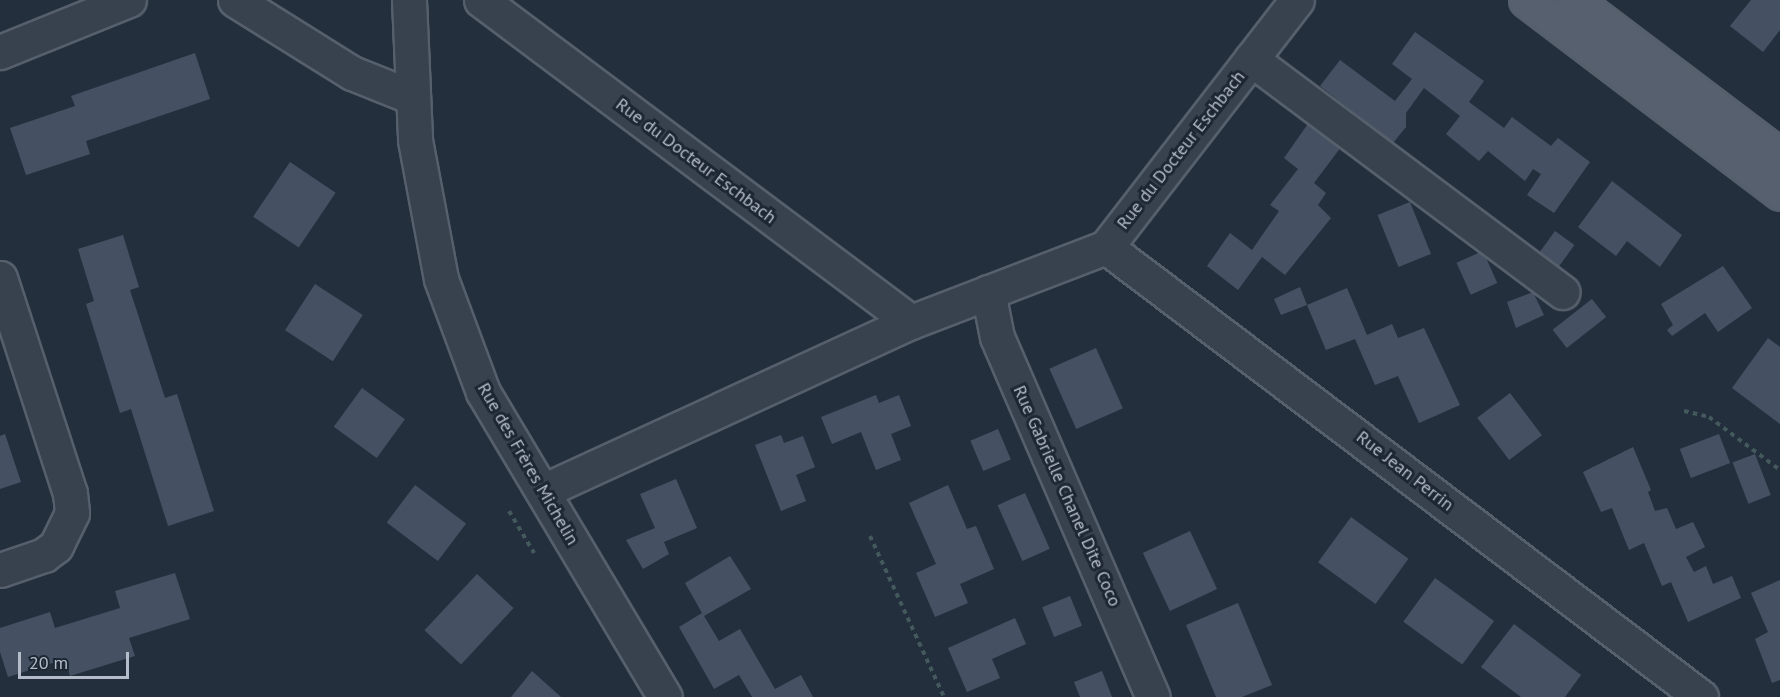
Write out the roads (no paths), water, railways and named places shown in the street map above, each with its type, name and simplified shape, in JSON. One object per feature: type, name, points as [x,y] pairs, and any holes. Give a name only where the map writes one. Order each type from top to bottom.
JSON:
[{"type":"main road","points":[[1526,0],[1780,193]]},
{"type":"main road","points":[[1574,0],[1780,156]]},
{"type":"street","points":[[235,0],[352,73],[412,97]]},
{"type":"street","name":"Rue des Frères Michelin","points":[[409,0],[415,140],[441,279],[483,392],[665,697]]},
{"type":"street","name":"Rue du Docteur Eschbach","points":[[482,0],[911,322]]},
{"type":"street","name":"Rue du Docteur Eschbach","points":[[543,491],[911,322],[1106,247],[1297,0]]},
{"type":"street","points":[[0,52],[124,1]]},
{"type":"street","name":"Rue du Docteur Eschbach","points":[[1251,59],[1563,292]]},
{"type":"street","name":"Rue Jean Perrin","points":[[1106,247],[1701,697]]},
{"type":"street","points":[[0,278],[70,493],[72,513],[56,546],[44,555],[0,570]]},
{"type":"street","name":"Rue Gabrielle Chanel Dite Coco","points":[[988,292],[997,337],[1154,697]]}]
